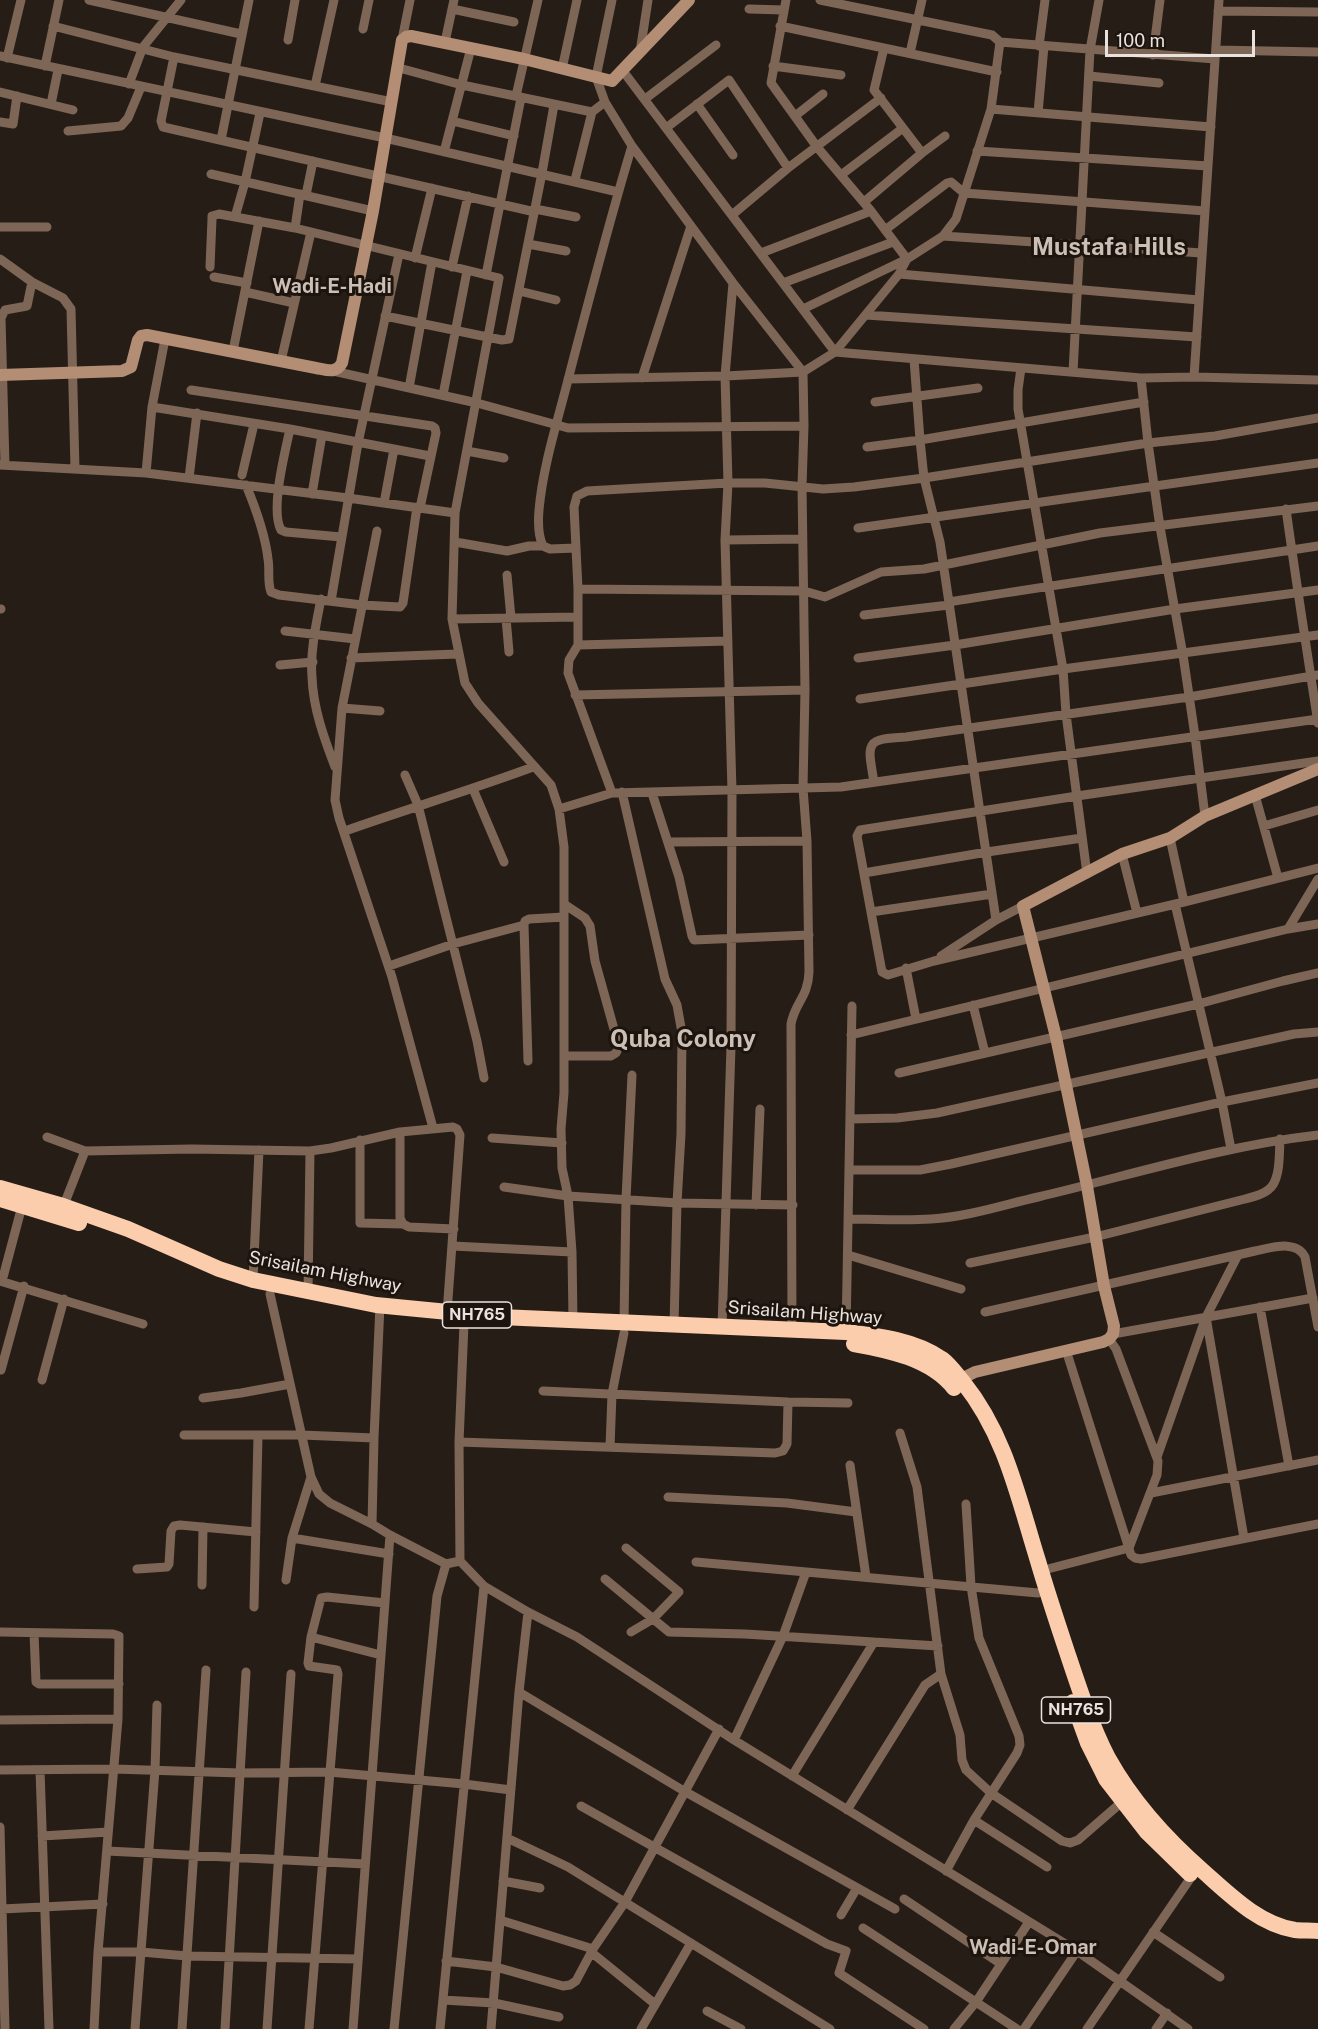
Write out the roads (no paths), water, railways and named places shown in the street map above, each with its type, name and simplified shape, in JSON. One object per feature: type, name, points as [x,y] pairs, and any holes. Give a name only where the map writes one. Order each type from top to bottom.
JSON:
[{"type":"highway","name":"Srisailam Highway","points":[[0,1188],[169,1256],[236,1287],[270,1294],[464,1324],[624,1328],[847,1343],[883,1349],[915,1360],[956,1381],[977,1400],[993,1425],[1005,1454],[1040,1571],[1081,1694],[1108,1757],[1131,1794],[1195,1871],[1226,1904],[1256,1925],[1281,1935],[1318,1940]]},
{"type":"highway","name":"Srisailam Highway","points":[[0,1199],[22,1206],[61,1211],[128,1229],[219,1269],[253,1280],[380,1310],[573,1320],[624,1328],[674,1325],[846,1332],[885,1337],[920,1347],[943,1360],[987,1437],[1002,1473],[1038,1593],[1088,1743],[1106,1779],[1147,1832],[1195,1871],[1266,1920],[1294,1930],[1318,1931]]},
{"type":"street","points":[[21,0],[4,57],[385,138],[575,180],[618,192]]},
{"type":"street","points":[[45,66],[59,0]]},
{"type":"street","points":[[89,0],[241,34]]},
{"type":"street","points":[[129,84],[143,47],[181,0]]},
{"type":"street","points":[[221,140],[249,0]]},
{"type":"street","points":[[288,40],[295,0]]},
{"type":"street","points":[[315,86],[334,0]]},
{"type":"street","points":[[363,29],[369,0]]},
{"type":"street","points":[[333,371],[342,363],[373,211],[410,0]]},
{"type":"street","points":[[486,275],[514,136],[524,59],[538,0]]},
{"type":"street","points":[[562,69],[577,0]]},
{"type":"street","points":[[612,0],[596,77],[605,102],[632,146],[733,283],[803,372],[802,539],[805,690],[803,788],[807,841],[809,983],[806,995],[793,1014],[791,1024],[792,1330]]},
{"type":"street","points":[[640,52],[648,0]]},
{"type":"street","points":[[820,0],[992,35],[1000,42],[1153,55],[1318,52]]},
{"type":"street","points":[[910,53],[922,0]]},
{"type":"street","points":[[1038,113],[1046,0]]},
{"type":"street","points":[[1073,372],[1090,50],[1099,0]]},
{"type":"street","points":[[1153,55],[1160,0]]},
{"type":"street","points":[[1194,377],[1219,0]]},
{"type":"street","points":[[402,40],[411,36],[445,42],[612,81],[624,71],[684,3]]},
{"type":"street","points":[[445,42],[453,4],[514,22]]},
{"type":"street","points":[[749,9],[785,5],[771,83],[817,147],[872,211],[906,259]]},
{"type":"street","points":[[1218,11],[1318,12]]},
{"type":"street","points":[[53,26],[143,47],[174,57],[392,102]]},
{"type":"street","points":[[780,26],[997,72]]},
{"type":"street","points":[[803,309],[906,259],[943,236],[956,219],[991,109],[1000,42]]},
{"type":"street","points":[[645,99],[716,45]]},
{"type":"street","points":[[444,152],[471,48]]},
{"type":"street","points":[[884,48],[874,90],[922,153]]},
{"type":"street","points":[[174,57],[161,121],[163,127],[500,204],[576,217]]},
{"type":"street","points":[[773,66],[841,75]]},
{"type":"street","points":[[399,68],[462,85],[592,112]]},
{"type":"street","points":[[51,104],[58,69]]},
{"type":"street","points":[[624,71],[835,352],[1141,378],[1318,380]]},
{"type":"street","points":[[1089,76],[1159,83]]},
{"type":"street","points":[[666,128],[729,80],[788,168]]},
{"type":"street","points":[[68,131],[121,126],[128,118],[141,87]]},
{"type":"street","points":[[0,92],[73,110]]},
{"type":"street","points":[[795,116],[823,94]]},
{"type":"street","points":[[0,122],[13,124],[17,96]]},
{"type":"street","points":[[732,215],[788,168],[881,98]]},
{"type":"street","points":[[575,180],[592,112],[605,102]]},
{"type":"street","points":[[697,104],[733,155]]},
{"type":"street","points":[[385,316],[454,331],[509,339],[554,105]]},
{"type":"street","points":[[991,109],[1211,127]]},
{"type":"street","points":[[235,217],[260,113]]},
{"type":"street","points":[[452,121],[514,136]]},
{"type":"street","points":[[841,175],[903,128]]},
{"type":"street","points":[[864,202],[945,136]]},
{"type":"street","points":[[543,546],[540,539],[539,512],[556,425],[632,146]]},
{"type":"street","points":[[977,151],[1208,166]]},
{"type":"street","points":[[295,228],[314,161]]},
{"type":"street","points":[[211,174],[373,211]]},
{"type":"street","points":[[885,230],[947,183],[954,183],[964,193],[1205,211]]},
{"type":"street","points":[[415,258],[432,188]]},
{"type":"street","points":[[452,267],[468,196]]},
{"type":"street","points":[[761,253],[872,211]]},
{"type":"street","points":[[210,267],[212,216],[219,214],[295,228],[499,278],[455,513],[452,620],[465,683],[478,703],[551,785],[559,809],[564,847],[562,1168],[568,1197],[573,1252],[573,1320]]},
{"type":"street","points":[[233,351],[259,221]]},
{"type":"street","points":[[642,378],[691,226]]},
{"type":"street","points":[[0,227],[47,227]]},
{"type":"street","points":[[281,361],[311,232]]},
{"type":"street","points":[[943,236],[1202,253]]},
{"type":"street","points":[[783,283],[893,242]]},
{"type":"street","points":[[528,244],[566,251]]},
{"type":"street","points":[[331,601],[358,442],[399,254]]},
{"type":"street","points":[[0,259],[32,282],[63,298],[71,309],[75,469]]},
{"type":"street","points":[[568,379],[803,372],[835,352],[899,274],[906,259]]},
{"type":"street","points":[[409,388],[432,262]]},
{"type":"street","points":[[443,395],[466,271]]},
{"type":"street","points":[[899,274],[1199,300]]},
{"type":"street","points":[[214,277],[294,303]]},
{"type":"street","points":[[32,282],[27,306],[5,310],[1,318],[3,465],[146,473],[455,513]]},
{"type":"street","points":[[722,1327],[731,1047],[732,791],[725,540],[728,483],[725,376],[733,283]]},
{"type":"street","points":[[519,291],[556,300]]},
{"type":"street","points":[[866,315],[1197,337]]},
{"type":"street","points":[[2,375],[122,371],[131,367],[138,340],[147,334],[443,395],[568,429],[804,426]]},
{"type":"street","points":[[146,473],[152,407],[165,339]]},
{"type":"street","points":[[914,359],[924,478],[940,542],[996,920]]},
{"type":"street","points":[[1021,368],[1018,409],[1063,669],[1066,714],[1087,874]]},
{"type":"street","points":[[1141,378],[1154,487],[1183,654],[1205,816]]},
{"type":"street","points":[[875,402],[978,388]]},
{"type":"street","points":[[191,390],[435,428],[436,433],[419,507],[403,603],[396,608],[279,596],[271,592],[268,586],[269,562],[264,534],[246,485]]},
{"type":"street","points":[[867,447],[1144,402]]},
{"type":"street","points":[[152,407],[290,429],[430,456]]},
{"type":"street","points":[[189,478],[197,413]]},
{"type":"street","points":[[612,793],[568,673],[569,660],[578,645],[574,507],[577,496],[587,491],[728,483],[765,483],[823,489],[854,487],[1215,436],[1318,418]]},
{"type":"street","points":[[243,475],[254,424]]},
{"type":"street","points":[[290,429],[278,490],[278,524],[281,530],[341,537]]},
{"type":"street","points":[[312,494],[322,435]]},
{"type":"street","points":[[384,503],[394,449]]},
{"type":"street","points":[[467,451],[504,458]]},
{"type":"street","points":[[858,528],[1318,463]]},
{"type":"street","points":[[578,589],[804,591],[825,597],[881,572],[924,569],[1100,533],[1318,506]]},
{"type":"street","points":[[559,809],[622,792],[841,787],[1195,736],[1318,721],[1315,676],[1304,638],[1286,510]]},
{"type":"street","points":[[378,531],[342,708],[335,800],[388,966],[433,1128]]},
{"type":"street","points":[[725,540],[802,539]]},
{"type":"street","points":[[454,542],[507,551],[529,546],[543,546],[550,549],[576,548]]},
{"type":"street","points":[[864,615],[949,604],[1091,579],[1167,570],[1318,546]]},
{"type":"street","points":[[507,575],[509,652]]},
{"type":"street","points":[[858,657],[955,645],[1175,609],[1318,590]]},
{"type":"street","points":[[321,599],[315,634],[312,677],[325,740],[337,772]]},
{"type":"street","points":[[452,620],[578,617]]},
{"type":"street","points":[[285,631],[355,639]]},
{"type":"street","points":[[860,699],[1318,635]]},
{"type":"street","points":[[578,645],[728,641]]},
{"type":"street","points":[[351,658],[458,654]]},
{"type":"street","points":[[280,665],[313,662]]},
{"type":"street","points":[[874,782],[870,755],[874,742],[880,738],[906,737],[1189,697],[1315,676]]},
{"type":"street","points":[[575,695],[805,690]]},
{"type":"street","points":[[342,708],[380,711]]},
{"type":"street","points":[[1318,761],[860,830],[857,836],[882,972],[888,975],[934,961],[1318,868]]},
{"type":"street","points":[[345,831],[418,805],[473,789],[533,766]]},
{"type":"street","points":[[934,961],[996,920],[1122,854],[1170,837],[1205,816],[1318,769]]},
{"type":"street","points":[[405,775],[418,805],[477,1041],[484,1078]]},
{"type":"street","points":[[473,789],[504,862]]},
{"type":"street","points":[[622,792],[665,979],[677,1005],[682,1033],[674,1325]]},
{"type":"street","points":[[652,793],[679,877],[694,940],[809,935]]},
{"type":"street","points":[[1255,795],[1278,878]]},
{"type":"street","points":[[1264,826],[1318,810]]},
{"type":"street","points":[[1170,837],[1186,953],[1231,1149]]},
{"type":"street","points":[[864,873],[1082,838]]},
{"type":"street","points":[[668,842],[807,841]]},
{"type":"street","points":[[1122,854],[1137,913]]},
{"type":"street","points":[[1288,929],[1318,879]]},
{"type":"street","points":[[871,912],[992,894]]},
{"type":"street","points":[[564,904],[585,918],[590,926],[595,961],[619,1047],[611,1056],[564,1056]]},
{"type":"street","points":[[1023,906],[1056,1037],[1087,1186],[1104,1286],[1114,1326],[1111,1336],[1159,1467],[1129,1548]]},
{"type":"street","points":[[528,1061],[525,921],[564,917]]},
{"type":"street","points":[[851,1035],[1186,953],[1318,924]]},
{"type":"street","points":[[388,966],[453,944],[524,925]]},
{"type":"street","points":[[906,968],[916,1019]]},
{"type":"street","points":[[899,1073],[1198,1004],[1318,973]]},
{"type":"street","points":[[972,1005],[985,1053]]},
{"type":"street","points":[[846,1332],[852,1006]]},
{"type":"street","points":[[850,1119],[897,1118],[937,1113],[1294,1034],[1318,1032]]},
{"type":"street","points":[[610,1447],[612,1394],[624,1328],[626,1199],[632,1075]]},
{"type":"street","points":[[850,1170],[920,1170],[1222,1102],[1318,1083]]},
{"type":"street","points":[[756,1205],[760,1109]]},
{"type":"street","points":[[46,1137],[86,1151],[192,1149],[310,1151],[400,1132],[453,1127],[460,1135],[447,1313]]},
{"type":"street","points":[[400,1132],[400,1218],[403,1224]]},
{"type":"street","points":[[849,1219],[942,1218],[1087,1186],[1231,1149],[1280,1139],[1318,1135]]},
{"type":"street","points":[[492,1138],[562,1143]]},
{"type":"street","points":[[970,1263],[1095,1237],[1262,1193],[1270,1189],[1276,1180],[1280,1139]]},
{"type":"street","points":[[360,1140],[360,1224],[403,1224],[409,1227],[454,1229]]},
{"type":"street","points":[[253,1280],[259,1150]]},
{"type":"street","points":[[61,1211],[86,1151]]},
{"type":"street","points":[[308,1292],[310,1151]]},
{"type":"street","points":[[504,1187],[568,1197],[676,1203],[793,1205]]},
{"type":"street","points":[[22,1206],[1,1281],[24,1286],[143,1324]]},
{"type":"street","points":[[453,1246],[573,1252]]},
{"type":"street","points":[[985,1312],[1238,1255],[1293,1246],[1302,1251],[1305,1257],[1318,1327]]},
{"type":"street","points":[[848,1255],[961,1289]]},
{"type":"street","points":[[1157,1457],[1206,1317],[1238,1255]]},
{"type":"street","points":[[1,1370],[5,1338],[24,1286]]},
{"type":"street","points":[[270,1294],[311,1477],[319,1494],[330,1503],[446,1564],[460,1561]]},
{"type":"street","points":[[956,1381],[975,1372],[1066,1350],[1111,1336],[1312,1298]]},
{"type":"street","points":[[42,1380],[63,1299]]},
{"type":"street","points":[[1260,1307],[1289,1466]]},
{"type":"street","points":[[372,1524],[380,1310]]},
{"type":"street","points":[[1206,1317],[1244,1538]]},
{"type":"street","points":[[464,1324],[459,1442],[460,1561],[484,1586],[577,1637],[734,1740],[1077,1951],[1188,2029]]},
{"type":"street","points":[[1066,1350],[1131,1555],[1135,1558],[1141,1559],[1318,1524]]},
{"type":"street","points":[[202,1398],[290,1383]]},
{"type":"street","points":[[543,1391],[848,1403]]},
{"type":"street","points":[[459,1442],[776,1453],[783,1451],[787,1444],[788,1402]]},
{"type":"street","points":[[900,1433],[917,1486],[942,1674],[960,1735],[962,1760],[966,1770],[992,1793],[1062,1841],[1070,1843],[1078,1840],[1124,1801]]},
{"type":"street","points":[[184,1435],[302,1435],[374,1438]]},
{"type":"street","points":[[254,1606],[258,1436]]},
{"type":"street","points":[[1150,1493],[1318,1460]]},
{"type":"street","points":[[850,1465],[866,1577]]},
{"type":"street","points":[[286,1580],[292,1538],[311,1477]]},
{"type":"street","points":[[668,1497],[787,1503],[856,1512]]},
{"type":"street","points":[[946,1871],[1020,1745],[1019,1736],[979,1638],[971,1586],[966,1504]]},
{"type":"street","points":[[137,1569],[167,1568],[171,1531],[174,1526],[256,1532]]},
{"type":"street","points":[[202,1585],[203,1527]]},
{"type":"street","points":[[353,2029],[390,1535]]},
{"type":"street","points":[[292,1538],[388,1554]]},
{"type":"street","points":[[626,1548],[679,1592],[653,1619],[631,1632]]},
{"type":"street","points":[[1040,1571],[1129,1548]]},
{"type":"street","points":[[696,1562],[1038,1593]]},
{"type":"street","points":[[394,2029],[437,1596],[446,1564]]},
{"type":"street","points":[[734,1740],[783,1636],[806,1572]]},
{"type":"street","points":[[605,1579],[669,1632],[783,1636],[938,1646]]},
{"type":"street","points":[[440,2029],[484,1586]]},
{"type":"street","points":[[309,2029],[338,1674],[337,1670],[309,1666],[311,1637],[321,1598],[385,1603]]},
{"type":"street","points":[[491,2029],[519,1692],[528,1612]]},
{"type":"street","points":[[0,1632],[116,1634],[120,1639],[118,1719],[98,1952],[94,2029]]},
{"type":"street","points":[[34,1633],[36,1682],[39,1684],[119,1684]]},
{"type":"street","points":[[311,1637],[381,1655]]},
{"type":"street","points":[[792,1776],[874,1642]]},
{"type":"street","points":[[182,2029],[206,1670]]},
{"type":"street","points":[[225,2029],[246,1672]]},
{"type":"street","points":[[267,2029],[291,1674]]},
{"type":"street","points":[[847,1810],[925,1685],[942,1674]]},
{"type":"street","points":[[519,1692],[684,1791],[895,1909]]},
{"type":"street","points":[[135,2029],[155,1770],[157,1705]]},
{"type":"street","points":[[0,1720],[118,1719]]},
{"type":"street","points":[[446,1961],[496,1966],[563,1986],[576,1981],[592,1950],[625,1902],[719,1729]]},
{"type":"street","points":[[0,1770],[329,1772],[511,1790]]},
{"type":"street","points":[[40,1770],[49,2029]]},
{"type":"street","points":[[581,1806],[827,1944],[846,1951],[839,1973],[924,2029]]},
{"type":"street","points":[[974,1820],[1047,1867]]},
{"type":"street","points":[[0,1827],[5,2029]]},
{"type":"street","points":[[42,1836],[108,1832]]},
{"type":"street","points":[[507,1838],[568,1867],[830,2029]]},
{"type":"street","points":[[107,1851],[365,1864]]},
{"type":"street","points":[[1087,2029],[1195,1871]]},
{"type":"street","points":[[503,1881],[540,1888]]},
{"type":"street","points":[[842,1915],[857,1888]]},
{"type":"street","points":[[904,1899],[1001,1964]]},
{"type":"street","points":[[2,1910],[102,1904]]},
{"type":"street","points":[[500,1920],[592,1950],[655,2004]]},
{"type":"street","points":[[954,2029],[976,2002],[1029,1922]]},
{"type":"street","points":[[864,1928],[1017,2029]]},
{"type":"street","points":[[1153,1932],[1220,1977]]},
{"type":"street","points":[[641,2029],[691,1943]]},
{"type":"street","points":[[1024,2029],[1077,1951]]},
{"type":"street","points":[[98,1952],[358,1959]]},
{"type":"street","points":[[443,2000],[494,2003],[559,2017]]},
{"type":"street","points":[[707,2011],[741,2029]]},
{"type":"street","points":[[1156,2029],[1167,2013]]},
{"type":"district","name":"Mustafa Hills","points":[[1109,248]]},
{"type":"district","name":"Wadi-E-Hadi","points":[[332,287]]},
{"type":"district","name":"Quba Colony","points":[[683,1040]]},
{"type":"district","name":"Wadi-E-Omar","points":[[1033,1948]]}]
